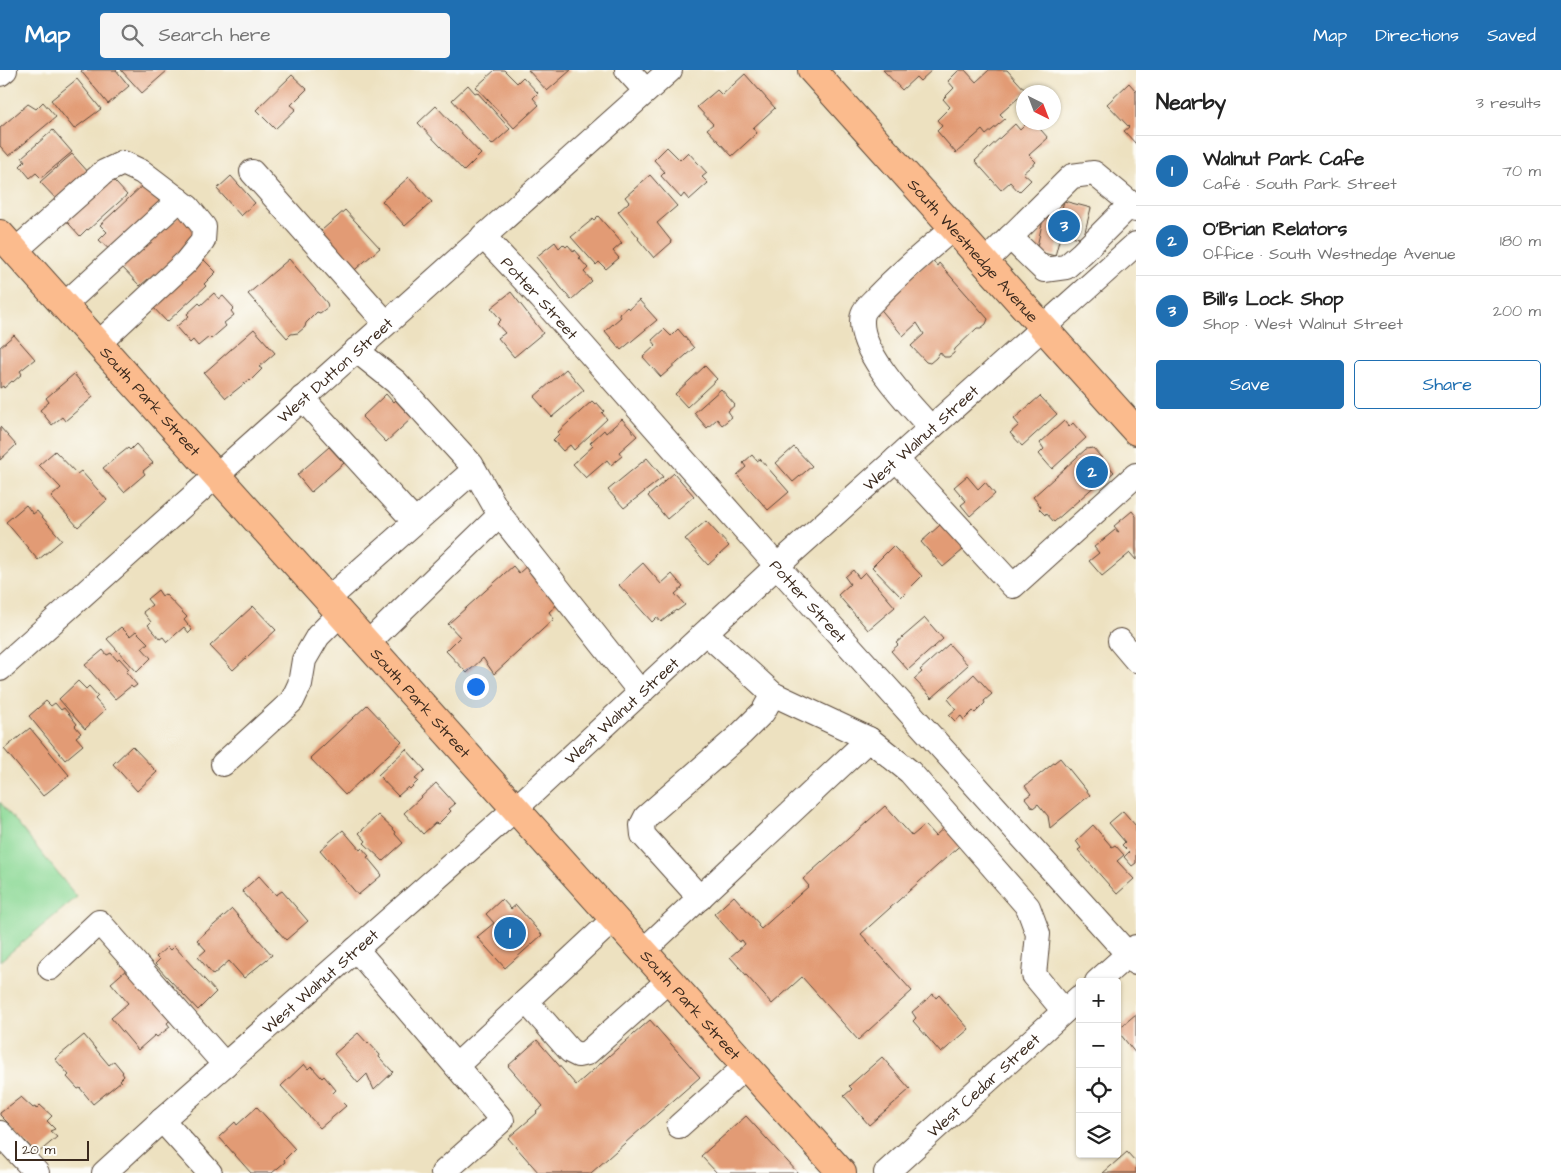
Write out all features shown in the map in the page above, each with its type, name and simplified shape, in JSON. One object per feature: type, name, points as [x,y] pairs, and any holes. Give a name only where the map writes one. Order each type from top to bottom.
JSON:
[{"type":"main road","name":"South Westnedge Avenue","points":[[812,70],[1136,431]]},
{"type":"main road","name":"South Park Street","points":[[8,242],[842,1173]]},
{"type":"street","points":[[0,74],[5,70]]},
{"type":"street","points":[[627,70],[646,91]]},
{"type":"street","name":"West Dutton Street","points":[[0,669],[670,70]]},
{"type":"street","points":[[8,242],[62,208],[104,172],[123,163],[142,172],[188,207],[204,227],[203,241],[186,262],[99,343]]},
{"type":"street","points":[[252,172],[386,323]]},
{"type":"street","points":[[985,262],[1010,237],[1072,176],[1094,173],[1134,207],[1066,267],[1044,270],[1010,237]]},
{"type":"street","points":[[64,304],[179,200]]},
{"type":"street","points":[[931,428],[903,397],[874,359],[861,327],[864,312],[891,281],[954,227]]},
{"type":"street","name":"Potter Street","points":[[483,236],[541,298],[777,566],[1133,955]]},
{"type":"street","name":"West Walnut Street","points":[[104,1173],[515,809],[777,566],[1136,244]]},
{"type":"street","points":[[1082,253],[1101,275]]},
{"type":"street","points":[[356,350],[396,382],[471,464],[500,515],[641,693]]},
{"type":"street","points":[[302,398],[415,522]]},
{"type":"street","points":[[896,459],[1013,586],[1136,475]]},
{"type":"street","points":[[223,764],[292,701],[300,684],[304,660],[335,606],[415,522],[474,470]]},
{"type":"street","points":[[368,643],[500,515]]},
{"type":"street","points":[[706,633],[773,694],[869,739],[910,772],[1028,907],[1038,934],[1034,975],[1072,1004]]},
{"type":"street","points":[[1120,641],[1136,660]]},
{"type":"street","points":[[700,898],[643,835],[642,825],[646,817],[741,734],[763,712],[773,694]]},
{"type":"street","points":[[643,951],[869,739]]},
{"type":"street","points":[[456,1066],[614,920]]},
{"type":"street","points":[[50,968],[99,922],[224,1065]]},
{"type":"street","points":[[356,950],[502,1120],[443,1173]]},
{"type":"street","points":[[1102,978],[1133,955]]},
{"type":"street","points":[[526,1002],[570,1051],[578,1055],[587,1054],[669,980]]},
{"type":"street","name":"West Cedar Street","points":[[886,1173],[1072,1004]]},
{"type":"street","points":[[679,1126],[746,1066]]},
{"type":"street","points":[[162,1120],[210,1173]]},
{"type":"street","points":[[0,1133],[37,1173]]},
{"type":"green space","points":[[0,802],[77,897],[0,961]]},
{"type":"building","points":[[82,70],[116,70],[129,86],[108,104]]},
{"type":"building","points":[[121,70],[168,70],[142,93]]},
{"type":"building","points":[[495,70],[504,70],[517,83],[523,77],[538,93],[533,98],[539,105],[514,128],[476,87]]},
{"type":"building","points":[[528,70],[571,70],[547,91]]},
{"type":"building","points":[[883,70],[932,70],[920,81],[916,77],[902,90]]},
{"type":"building","points":[[959,70],[965,70],[976,82],[989,70],[1007,70],[1021,85],[1016,85],[1016,100],[1000,114],[1005,119],[986,135],[982,130],[956,153],[937,131],[942,126],[937,120],[950,107],[943,99],[954,88],[948,81]]},
{"type":"building","points":[[745,74],[775,108],[753,128],[757,133],[732,156],[707,129],[713,124],[697,107],[717,90],[722,95]]},
{"type":"building","points":[[292,75],[307,89],[291,105],[296,109],[275,129],[256,110]]},
{"type":"building","points":[[77,79],[101,109],[74,129],[51,100]]},
{"type":"building","points":[[1129,83],[1136,91],[1136,144],[1124,131],[1129,127],[1107,104]]},
{"type":"building","points":[[468,85],[475,93],[477,92],[510,129],[492,145],[452,100]]},
{"type":"building","points":[[43,102],[56,117],[9,156],[0,146],[0,128],[28,104],[36,109]]},
{"type":"building","points":[[436,106],[481,154],[464,171],[418,123]]},
{"type":"building","points":[[1015,124],[1016,130],[1041,130],[1048,138],[1029,155],[1036,162],[1023,173],[1031,180],[1019,192],[1010,182],[1001,190],[975,161]]},
{"type":"building","points":[[53,130],[72,152],[41,178],[36,173],[30,178],[20,166],[25,161],[22,157]]},
{"type":"building","points":[[667,147],[680,160],[688,152],[707,173],[702,177],[708,183],[689,200],[684,194],[681,198],[661,176],[665,172],[654,160]]},
{"type":"building","points":[[72,154],[90,174],[59,202],[40,182]]},
{"type":"building","points":[[106,172],[127,195],[80,236],[61,215]]},
{"type":"building","points":[[650,175],[677,206],[657,223],[672,242],[654,258],[618,212],[629,202],[625,197]]},
{"type":"building","points":[[231,176],[255,203],[241,216],[217,189]]},
{"type":"building","points":[[409,177],[432,202],[405,226],[382,201]]},
{"type":"building","points":[[144,184],[163,203],[112,252],[99,240],[107,232],[100,225]]},
{"type":"building","points":[[1064,201],[1091,208],[1083,239],[1061,233],[1055,256],[1036,251],[1044,215],[1059,219]]},
{"type":"building","points":[[186,210],[203,229],[184,250],[150,281],[148,279],[140,286],[121,266],[160,226],[164,230]]},
{"type":"building","points":[[345,210],[380,248],[349,275],[314,237]]},
{"type":"building","points":[[598,216],[622,243],[613,251],[619,258],[606,269],[599,262],[596,265],[571,237]]},
{"type":"building","points":[[555,242],[559,248],[563,244],[566,247],[568,245],[574,252],[575,250],[588,268],[584,272],[592,281],[571,300],[536,257]]},
{"type":"building","points":[[931,258],[937,266],[939,263],[988,319],[986,324],[981,328],[977,328],[949,357],[944,357],[940,352],[930,363],[926,362],[911,346],[924,334],[917,323],[903,336],[878,306]]},
{"type":"building","points":[[203,259],[216,272],[204,284],[206,286],[167,322],[151,305]]},
{"type":"building","points":[[289,259],[327,303],[328,307],[320,313],[317,312],[298,333],[291,334],[287,338],[248,294]]},
{"type":"building","points":[[511,292],[543,333],[514,357],[498,338],[505,333],[497,324],[501,320],[491,308]]},
{"type":"building","points":[[214,293],[219,299],[223,296],[234,308],[231,311],[234,315],[224,323],[226,326],[211,339],[209,337],[198,346],[193,340],[190,343],[176,327],[189,316],[187,314],[199,303],[201,305]]},
{"type":"building","points":[[639,300],[657,320],[621,350],[605,331],[621,317],[619,314],[627,307],[629,309]]},
{"type":"building","points":[[254,329],[275,353],[259,367],[262,369],[250,381],[226,398],[204,373]]},
{"type":"building","points":[[664,329],[671,336],[678,329],[694,348],[661,377],[643,357],[656,345],[652,340]]},
{"type":"building","points":[[14,335],[35,359],[20,371],[22,374],[13,382],[4,388],[3,386],[0,388],[0,347]]},
{"type":"building","points":[[705,366],[717,379],[687,407],[675,394]]},
{"type":"building","points":[[566,369],[584,390],[552,417],[534,397]]},
{"type":"building","points":[[74,374],[93,397],[65,421],[62,417],[52,425],[40,410],[49,402],[46,398]]},
{"type":"building","points":[[721,389],[735,405],[728,411],[732,417],[722,425],[717,419],[707,428],[694,413]]},
{"type":"building","points":[[386,394],[393,402],[395,400],[412,418],[386,442],[362,417]]},
{"type":"building","points":[[1040,396],[1057,414],[1022,446],[1010,433],[1019,425],[1014,419]]},
{"type":"building","points":[[592,401],[595,404],[597,403],[604,411],[602,413],[607,419],[574,450],[570,445],[563,451],[553,440],[559,434],[558,432]]},
{"type":"building","points":[[622,419],[637,436],[619,452],[622,456],[611,465],[607,460],[586,478],[573,464],[593,446],[590,443],[604,430],[606,433]]},
{"type":"building","points":[[1064,421],[1069,427],[1073,423],[1086,438],[1052,469],[1039,454],[1044,449],[1040,443]]},
{"type":"building","points":[[0,427],[16,445],[0,460]]},
{"type":"building","points":[[136,444],[153,463],[143,471],[145,474],[124,492],[103,468]]},
{"type":"building","points":[[329,447],[344,463],[311,492],[297,475]]},
{"type":"building","points":[[794,447],[812,466],[793,482],[776,463]]},
{"type":"building","points":[[1093,448],[1114,472],[1107,478],[1106,476],[1054,522],[1046,513],[1045,515],[1039,509],[1041,507],[1033,497],[1086,449]]},
{"type":"building","points":[[55,451],[77,474],[81,471],[107,500],[78,527],[51,497],[61,488],[39,465]]},
{"type":"building","points":[[752,455],[757,461],[760,459],[789,492],[768,510],[737,475],[746,467],[743,463]]},
{"type":"building","points":[[647,458],[663,477],[624,508],[608,490]]},
{"type":"building","points":[[674,473],[694,496],[667,519],[648,496]]},
{"type":"building","points":[[967,476],[978,489],[985,482],[995,494],[970,516],[961,505],[966,501],[954,487]]},
{"type":"building","points":[[26,505],[33,514],[37,511],[62,540],[38,560],[6,522]]},
{"type":"building","points":[[1132,511],[1136,516],[1136,560],[1130,553],[1102,576],[1089,561],[1099,553],[1094,547],[1115,530],[1119,532],[1114,526]]},
{"type":"building","points":[[948,518],[970,544],[943,567],[921,542]]},
{"type":"building","points":[[706,521],[729,546],[708,565],[685,539]]},
{"type":"building","points":[[893,546],[922,576],[901,597],[872,567]]},
{"type":"building","points":[[643,563],[661,584],[672,574],[683,587],[675,594],[685,605],[661,622],[657,617],[652,622],[619,585]]},
{"type":"building","points":[[529,564],[562,600],[549,612],[554,619],[494,674],[483,658],[467,673],[446,651],[460,637],[448,624],[513,566],[519,573]]},
{"type":"building","points":[[853,570],[859,578],[865,572],[895,607],[868,630],[838,595],[850,584],[845,577]]},
{"type":"building","points":[[158,590],[162,596],[165,594],[187,617],[184,620],[192,630],[189,633],[184,627],[167,642],[163,637],[160,639],[148,625],[151,622],[143,612],[152,605],[147,599]]},
{"type":"building","points":[[253,606],[276,630],[233,670],[210,646]]},
{"type":"building","points":[[925,618],[943,639],[908,670],[891,651],[898,645],[896,643]]},
{"type":"building","points":[[121,627],[130,636],[136,631],[148,643],[142,648],[151,658],[137,672],[107,639]]},
{"type":"building","points":[[949,644],[968,665],[932,698],[914,679],[922,672],[920,670]]},
{"type":"building","points":[[103,650],[107,655],[111,653],[117,660],[119,658],[129,669],[126,672],[137,685],[133,688],[131,686],[115,699],[85,665]]},
{"type":"building","points":[[974,674],[992,694],[975,713],[973,711],[964,720],[961,716],[955,721],[949,715],[956,709],[948,699]]},
{"type":"building","points":[[78,681],[86,689],[89,686],[98,696],[95,699],[105,710],[85,729],[59,699]]},
{"type":"building","points":[[46,701],[51,706],[55,703],[61,710],[64,708],[77,724],[75,726],[81,733],[76,737],[83,745],[65,760],[29,716]]},
{"type":"building","points":[[367,705],[402,742],[345,795],[310,758]]},
{"type":"building","points":[[30,728],[69,775],[43,796],[4,749]]},
{"type":"building","points":[[132,746],[157,772],[137,791],[113,764]]},
{"type":"building","points":[[406,749],[425,770],[415,779],[418,781],[410,789],[408,787],[398,796],[378,775]]},
{"type":"building","points":[[1060,758],[1090,795],[1050,828],[1048,816],[1038,804],[1033,808],[1025,798],[1031,794],[1025,786]]},
{"type":"building","points":[[436,783],[455,804],[438,824],[435,823],[423,834],[404,813]]},
{"type":"building","points":[[885,806],[912,836],[925,825],[935,836],[950,822],[966,840],[861,934],[912,991],[858,1040],[802,977],[772,1004],[730,957],[745,944],[742,940],[739,942],[714,914],[734,896],[759,924],[758,926],[761,929],[809,886],[803,879]]},
{"type":"building","points":[[1123,811],[1136,826],[1136,863],[1132,866],[1124,857],[1129,852],[1122,845],[1125,842],[1109,823]]},
{"type":"building","points":[[378,815],[396,832],[395,834],[403,843],[383,861],[364,843],[366,841],[359,833]]},
{"type":"building","points":[[1093,825],[1112,847],[1115,845],[1124,855],[1117,861],[1134,879],[1117,894],[1078,850],[1081,848],[1076,841]]},
{"type":"building","points":[[343,830],[360,850],[362,848],[369,856],[367,857],[382,875],[358,895],[320,850]]},
{"type":"building","points":[[259,876],[276,895],[282,891],[308,921],[286,940],[242,891]]},
{"type":"building","points":[[502,899],[511,909],[516,905],[542,935],[505,968],[477,937],[494,923],[486,914]]},
{"type":"building","points":[[232,909],[272,955],[244,978],[229,961],[213,975],[198,957],[206,950],[197,940]]},
{"type":"building","points":[[174,946],[216,992],[198,1010],[155,964],[159,960],[156,957],[167,947],[170,950]]},
{"type":"building","points":[[134,963],[178,1013],[167,1023],[170,1027],[157,1037],[155,1035],[138,1050],[111,1018],[128,1003],[111,983]]},
{"type":"building","points":[[933,994],[936,998],[939,995],[969,1029],[941,1053],[913,1021],[916,1018],[912,1012]]},
{"type":"building","points":[[1136,1014],[1136,1054],[1121,1035],[1121,1027]]},
{"type":"building","points":[[650,1020],[700,1077],[591,1173],[539,1173],[508,1138],[543,1106],[508,1066],[537,1040],[576,1085]]},
{"type":"building","points":[[358,1033],[380,1055],[379,1057],[393,1072],[374,1090],[367,1074],[358,1083],[334,1054]]},
{"type":"building","points":[[84,1035],[109,1065],[114,1061],[124,1076],[121,1081],[93,1104],[80,1088],[78,1089],[67,1077],[69,1075],[55,1059]]},
{"type":"building","points":[[882,1057],[910,1089],[869,1125],[844,1096],[852,1089],[849,1086]]},
{"type":"building","points":[[304,1064],[308,1069],[311,1066],[322,1078],[324,1076],[336,1090],[333,1093],[346,1106],[320,1128],[281,1086]]},
{"type":"building","points":[[21,1097],[33,1108],[35,1107],[36,1109],[40,1105],[52,1116],[47,1121],[55,1129],[50,1131],[57,1137],[37,1154],[25,1141],[23,1142],[0,1115],[0,1113]]},
{"type":"building","points":[[257,1107],[295,1149],[284,1160],[285,1162],[272,1173],[251,1173],[219,1137],[235,1122],[237,1125]]},
{"type":"building","points":[[746,1116],[798,1173],[717,1173],[701,1156]]},
{"type":"building","points":[[1127,1152],[1136,1162],[1136,1173],[1103,1173],[1121,1158]]},
{"type":"place","name":"Bill's Lock Shop","points":[[1064,226]]},
{"type":"place","name":"O'Brian Relators","points":[[1092,472]]},
{"type":"place","name":"Walnut Park Cafe","points":[[510,933]]}]
